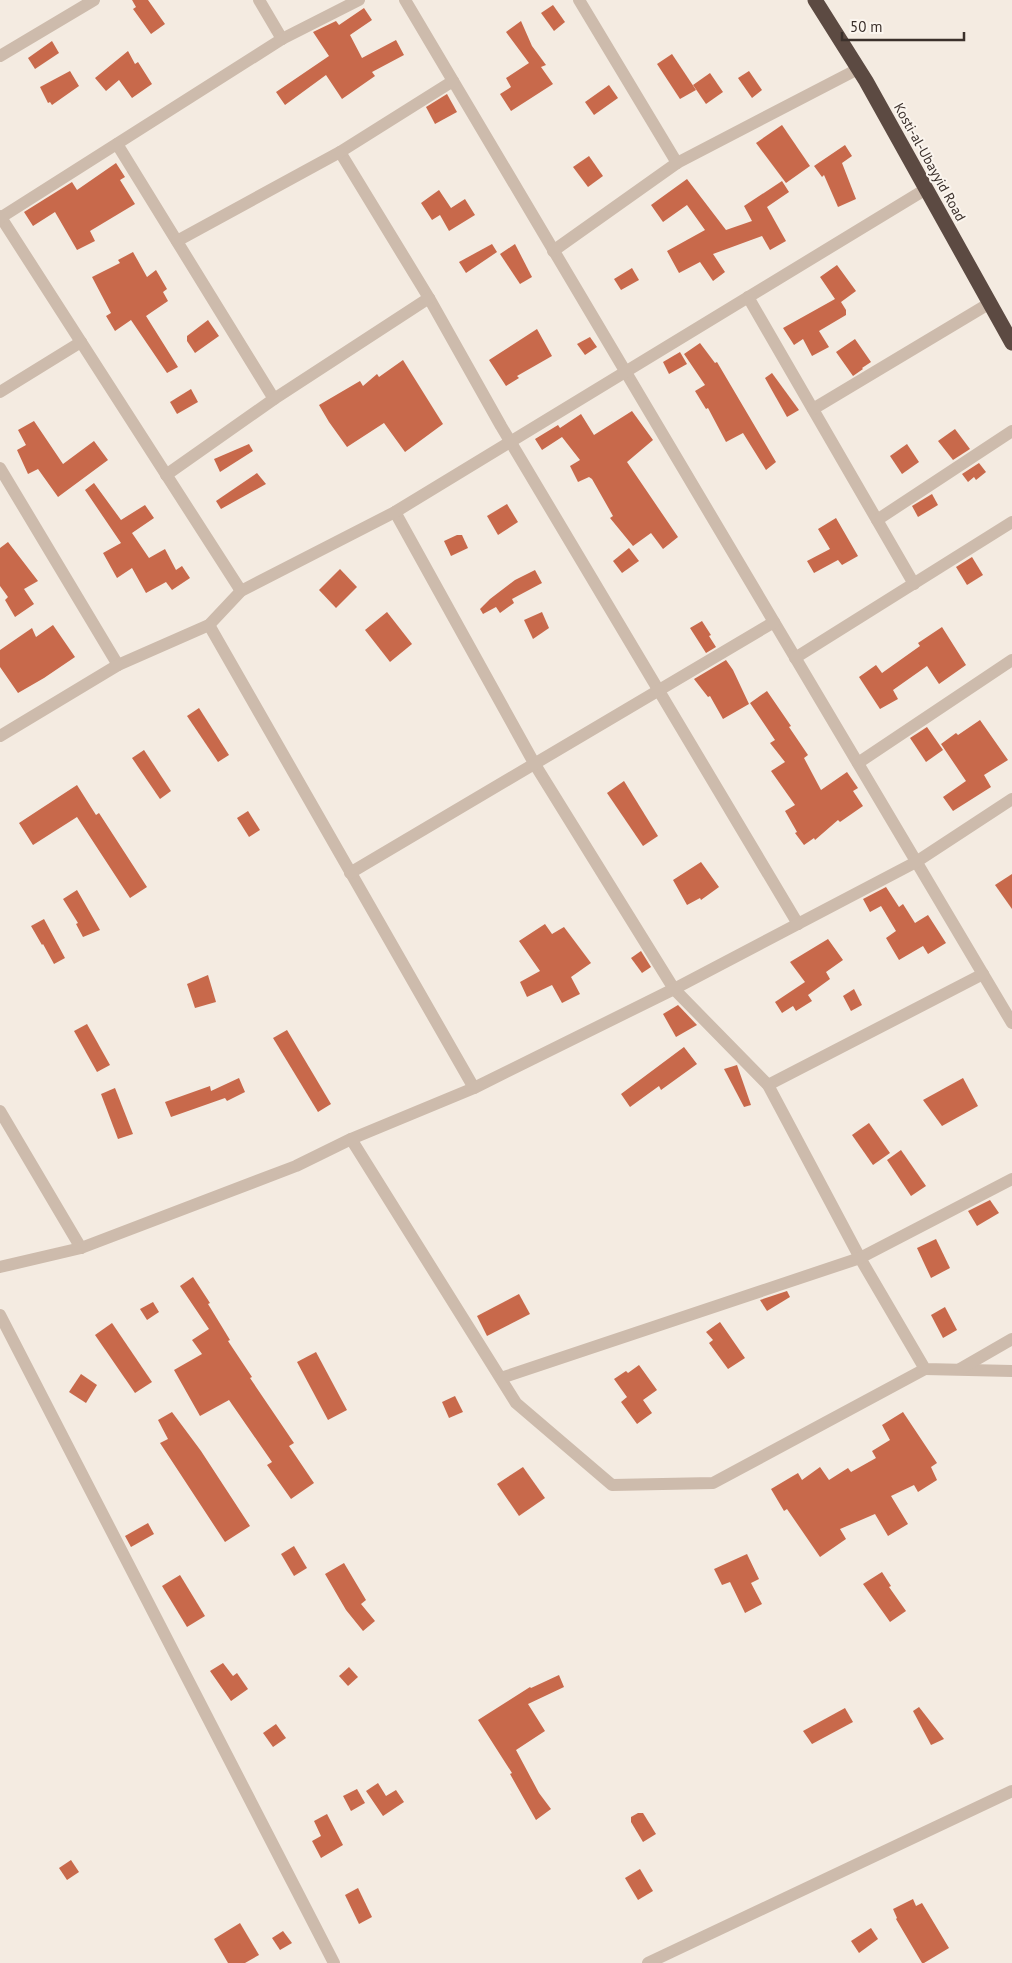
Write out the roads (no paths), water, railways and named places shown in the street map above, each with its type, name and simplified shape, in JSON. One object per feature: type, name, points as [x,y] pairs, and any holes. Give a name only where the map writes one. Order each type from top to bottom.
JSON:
[{"type":"highway","name":"Kosti-al-Ubayyid Road","points":[[815,0],[858,69],[1012,343]]},
{"type":"street","points":[[0,56],[94,0]]},
{"type":"street","points":[[259,0],[282,39]]},
{"type":"street","points":[[241,591],[0,217],[282,39],[359,0]]},
{"type":"street","points":[[404,0],[1012,1023]]},
{"type":"street","points":[[579,0],[676,163]]},
{"type":"street","points":[[554,251],[676,163],[858,69]]},
{"type":"street","points":[[177,241],[340,152],[453,81]]},
{"type":"street","points":[[117,144],[274,399]]},
{"type":"street","points":[[340,152],[430,298],[510,442],[798,924]]},
{"type":"street","points":[[0,735],[118,665],[209,625],[241,591],[395,512],[926,189]]},
{"type":"street","points":[[748,297],[914,584]]},
{"type":"street","points":[[166,475],[274,399],[430,298]]},
{"type":"street","points":[[813,410],[990,303]]},
{"type":"street","points":[[0,392],[81,342]]},
{"type":"street","points":[[877,520],[1012,431]]},
{"type":"street","points":[[0,468],[118,665]]},
{"type":"street","points":[[395,512],[534,764],[674,989],[768,1085],[860,1258],[925,1369]]},
{"type":"street","points":[[795,658],[1012,522]]},
{"type":"street","points":[[350,873],[774,622]]},
{"type":"street","points":[[209,625],[474,1088]]},
{"type":"street","points":[[858,763],[1012,660]]},
{"type":"street","points":[[0,1268],[82,1248],[296,1166],[351,1139],[474,1088],[674,989],[916,862],[1012,800]]},
{"type":"street","points":[[768,1085],[983,974]]},
{"type":"street","points":[[0,1111],[82,1248]]},
{"type":"street","points":[[351,1139],[516,1403],[612,1484],[713,1483],[925,1369],[1012,1371]]},
{"type":"street","points":[[501,1378],[860,1258],[1012,1179]]},
{"type":"street","points":[[0,1315],[334,1963]]},
{"type":"street","points":[[959,1370],[1012,1339]]},
{"type":"street","points":[[648,1963],[1012,1791]]}]
